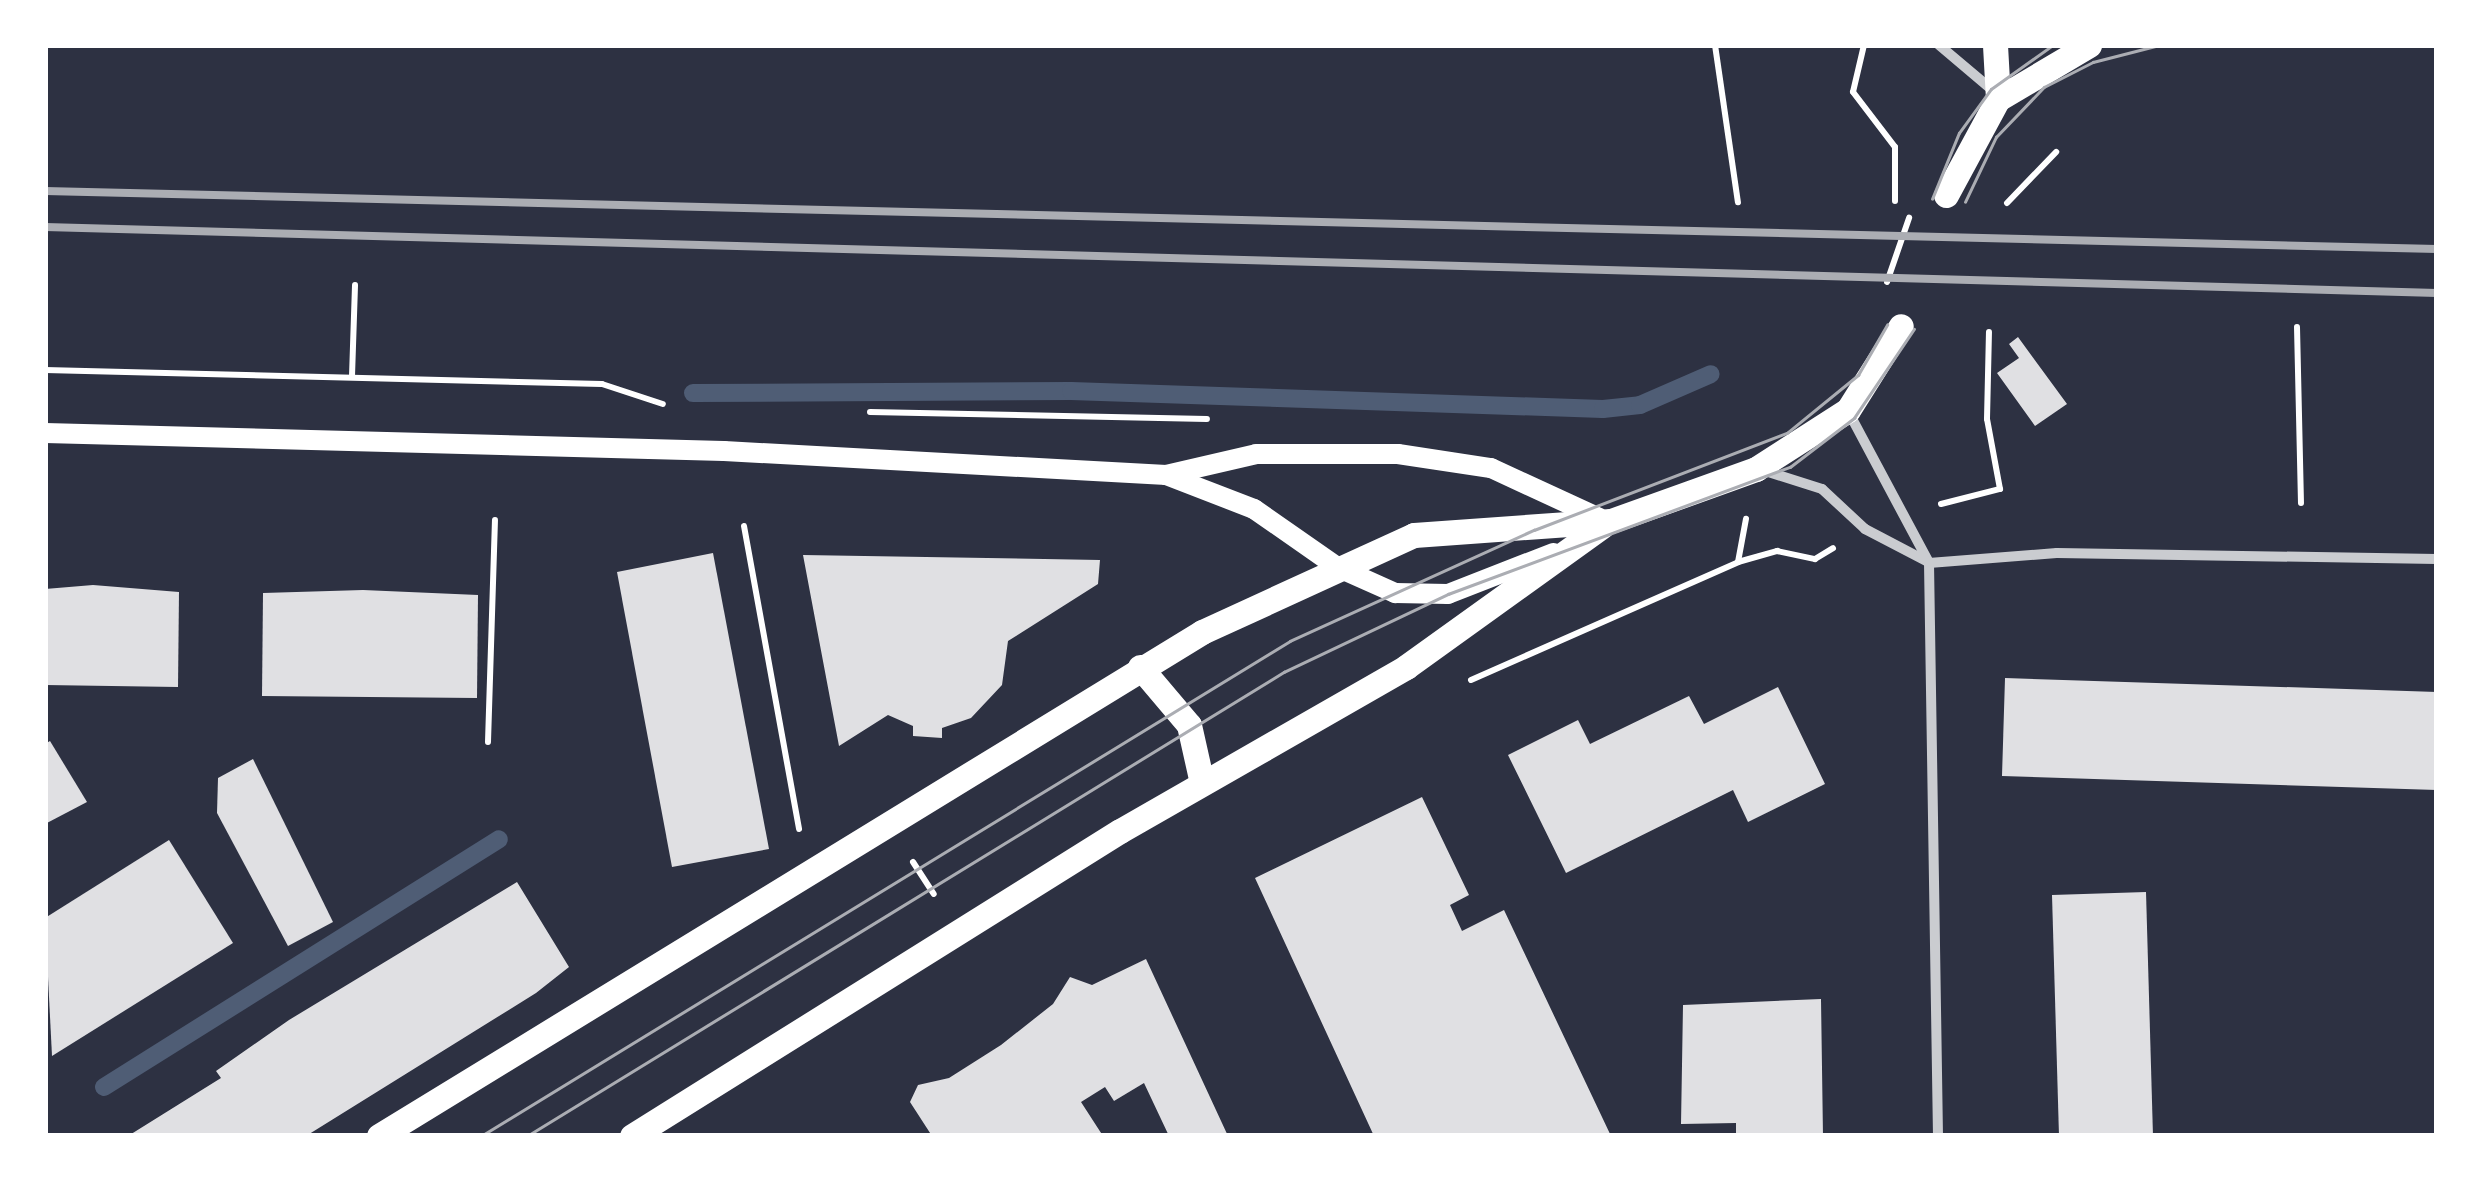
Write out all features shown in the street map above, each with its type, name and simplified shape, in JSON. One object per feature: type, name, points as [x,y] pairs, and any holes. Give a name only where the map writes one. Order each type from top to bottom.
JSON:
[{"type":"main road","points":[[1946,196],[1995,94],[1995,45]]},
{"type":"main road","points":[[1995,94],[2088,45]]},
{"type":"main road","points":[[632,1136],[1202,783],[1406,668],[1569,546],[1610,521],[1756,469],[1848,410],[1900,326]]},
{"type":"main road","points":[[45,432],[664,448],[1166,474],[1256,454],[1398,454],[1491,468],[1610,521]]},
{"type":"main road","points":[[1166,474],[1254,510],[1337,567],[1395,593],[1448,594],[1569,546]]},
{"type":"main road","points":[[379,1136],[1140,667],[1337,567],[1414,535],[1610,521]]},
{"type":"main road","points":[[1140,667],[1190,725],[1202,783]]},
{"type":"street","points":[[1939,45],[1995,94]]},
{"type":"street","points":[[1848,410],[1906,513],[1928,563],[1938,1136]]},
{"type":"street","points":[[1756,469],[1822,490],[1865,529],[1928,563],[2058,552],[2437,558]]},
{"type":"path","points":[[1715,45],[1738,202]]},
{"type":"path","points":[[1864,45],[1853,92],[1895,147],[1895,202]]},
{"type":"path","points":[[2007,202],[2056,152]]},
{"type":"path","points":[[1880,302],[1915,200]]},
{"type":"path","points":[[352,376],[355,285]]},
{"type":"path","points":[[2297,327],[2301,503]]},
{"type":"path","points":[[1906,513],[2000,489],[1987,419],[1989,332]]},
{"type":"path","points":[[45,370],[602,384],[676,408]]},
{"type":"path","points":[[852,412],[1223,419]]},
{"type":"path","points":[[488,742],[495,520]]},
{"type":"path","points":[[744,526],[803,840]]},
{"type":"path","points":[[1458,686],[1738,562],[1777,550],[1815,559],[1865,529]]},
{"type":"path","points":[[887,821],[958,931]]},
{"type":"building","points":[[2018,337],[2067,404],[2035,426],[1997,373],[2019,358],[2009,344]]},
{"type":"building","points":[[713,553],[769,849],[672,867],[617,572]]},
{"type":"building","points":[[803,555],[1100,560],[1098,584],[1008,641],[1002,685],[971,718],[942,728],[942,738],[913,736],[913,726],[888,715],[839,746]]},
{"type":"building","points":[[93,585],[179,592],[178,687],[45,685],[45,589]]},
{"type":"building","points":[[363,590],[478,595],[477,698],[262,696],[263,593]]},
{"type":"building","points":[[2005,678],[2437,692],[2437,790],[2002,776]]},
{"type":"building","points":[[1778,687],[1825,784],[1748,822],[1733,790],[1566,873],[1508,755],[1578,720],[1590,744],[1689,696],[1704,724]]},
{"type":"building","points":[[50,741],[87,802],[45,824],[45,744]]},
{"type":"building","points":[[253,759],[333,922],[288,946],[217,813],[218,778]]},
{"type":"building","points":[[1422,797],[1469,895],[1450,905],[1462,931],[1504,910],[1611,1136],[1374,1136],[1255,878]]},
{"type":"building","points":[[169,840],[233,943],[52,1056],[45,918]]},
{"type":"building","points":[[517,882],[569,967],[536,993],[306,1136],[128,1136],[221,1078],[216,1071],[289,1020]]},
{"type":"building","points":[[2146,892],[2153,1136],[2059,1136],[2052,895]]},
{"type":"building","points":[[1146,959],[1228,1136],[1169,1136],[1144,1083],[1114,1101],[1105,1087],[1081,1102],[1103,1136],[932,1136],[910,1102],[918,1085],[949,1078],[1001,1045],[1053,1004],[1070,977],[1092,985]]},
{"type":"building","points":[[1821,999],[1823,1136],[1736,1136],[1736,1123],[1681,1124],[1683,1005]]},
{"type":"waterway","points":[[693,393],[1071,391],[1603,409],[1640,405],[1711,374]]},
{"type":"waterway","points":[[104,1087],[499,839]]},
{"type":"tram line","points":[[1932,199],[1959,133],[1991,89],[2053,45]]},
{"type":"tram line","points":[[1965,202],[1996,137],[2044,87],[2093,62],[2159,45]]},
{"type":"tram line","points":[[481,1136],[1290,641],[1534,530],[1787,433],[1858,375],[1887,325]]},
{"type":"tram line","points":[[527,1136],[1284,672],[1448,594],[1790,467],[1854,418],[1914,329]]},
{"type":"railway","points":[[45,191],[2437,249]]},
{"type":"railway","points":[[45,227],[2437,293]]}]
